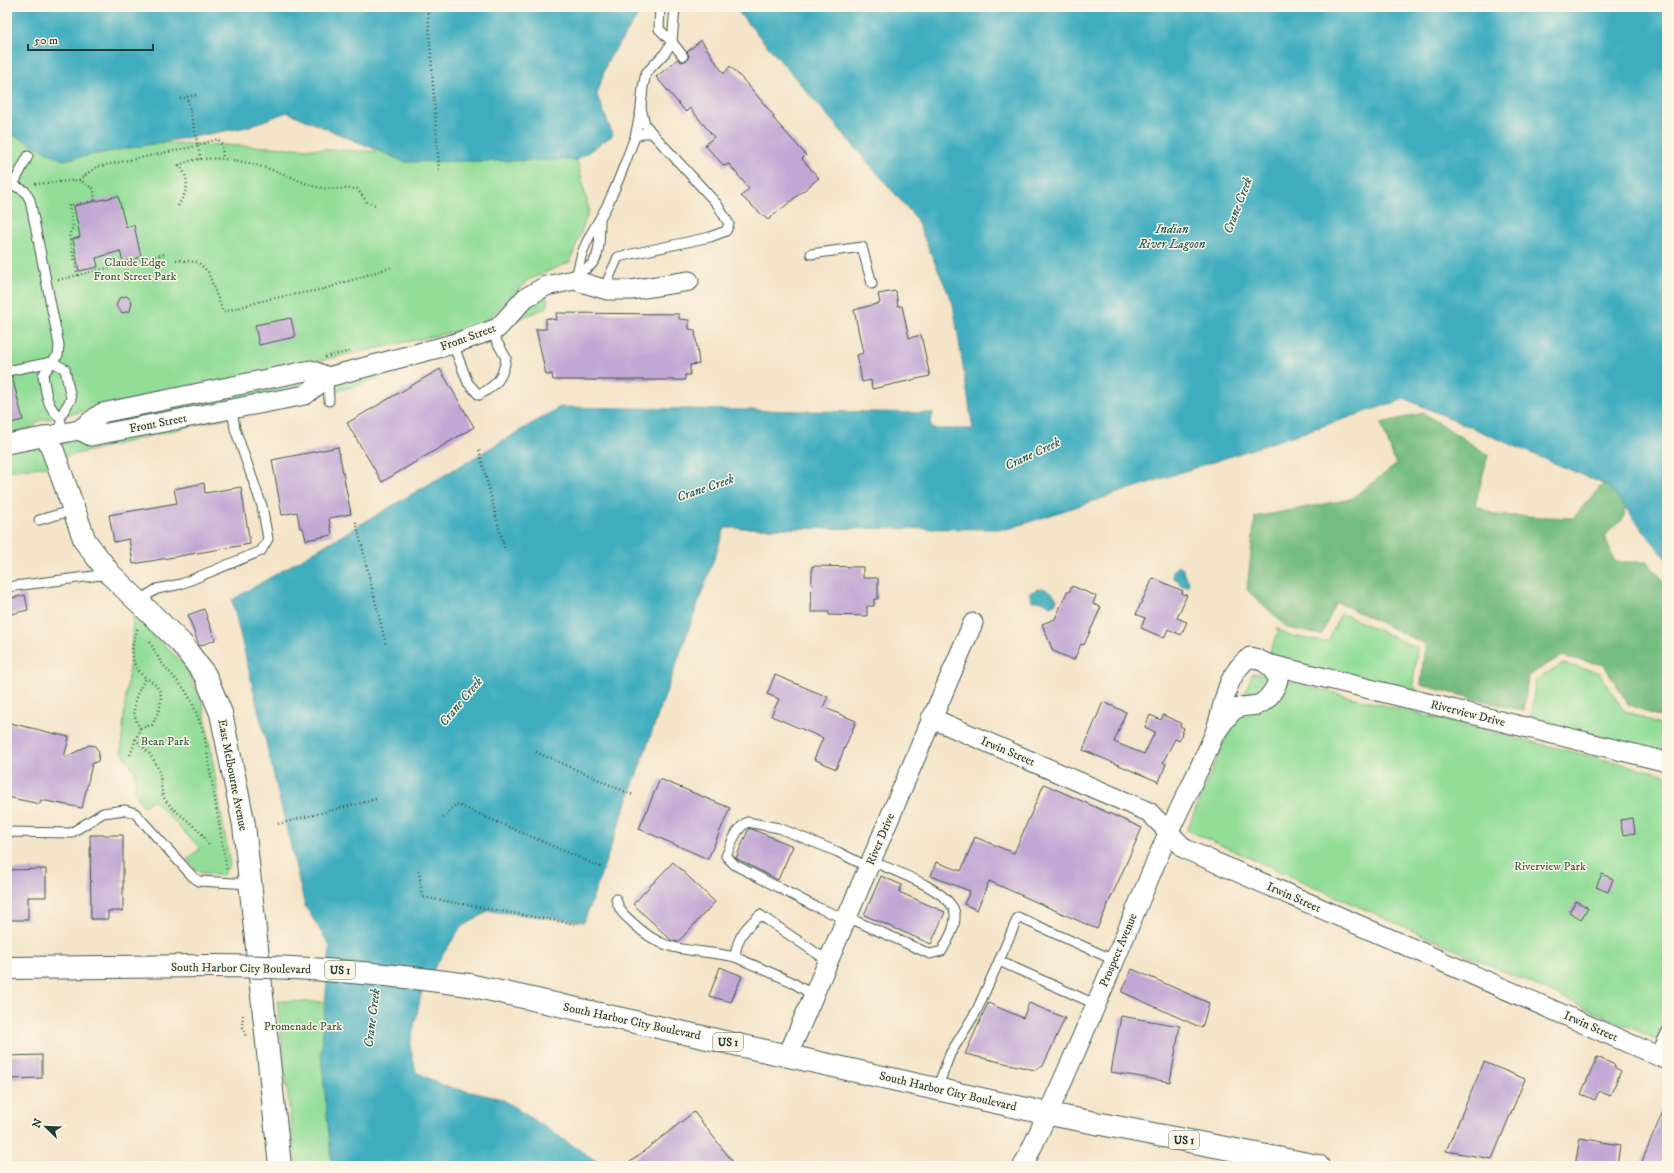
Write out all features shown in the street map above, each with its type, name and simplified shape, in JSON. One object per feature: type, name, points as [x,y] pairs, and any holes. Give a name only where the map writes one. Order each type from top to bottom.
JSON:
[{"type":"main road","name":"East Melbourne Avenue","points":[[63,429],[74,510],[85,541],[110,574],[181,643],[204,675],[221,714],[244,825],[240,883],[280,1166]]},
{"type":"main road","name":"South Harbor City Boulevard","points":[[7,968],[273,966],[402,976],[469,985],[1049,1114],[1318,1166]]},
{"type":"street","name":"Front Street","points":[[7,444],[63,429],[91,436],[233,400],[305,395],[328,377],[453,344],[498,328],[525,298],[546,286],[576,276],[604,289],[631,290],[689,281]]},
{"type":"street","name":"River Drive","points":[[788,1055],[973,623]]},
{"type":"street","name":"Prospect Avenue","points":[[1023,1166],[1049,1114],[1168,833],[1215,734],[1227,687],[1234,673],[1250,658],[1260,659],[1268,664],[1278,679],[1273,691],[1265,701],[1257,705],[1247,705],[1233,711],[1215,734]]},
{"type":"street","name":"Riverview Drive","points":[[1268,664],[1667,762]]},
{"type":"street","name":"Irwin Street","points":[[932,718],[1149,812],[1185,849],[1661,1058]]},
{"type":"lane","points":[[660,7],[659,29],[683,56]]},
{"type":"lane","points":[[576,276],[580,255],[589,236],[600,220],[612,197],[635,137],[646,73],[665,53],[672,42],[675,7]]},
{"type":"lane","points":[[604,289],[618,257],[710,237],[726,231],[729,224],[717,204],[645,124],[641,108]]},
{"type":"lane","points":[[635,137],[644,133],[652,133]]},
{"type":"lane","points":[[28,156],[10,183],[25,191],[30,200],[59,345],[58,355],[43,375],[48,403],[63,429]]},
{"type":"lane","points":[[576,276],[596,261],[599,244],[600,220]]},
{"type":"lane","points":[[811,254],[862,247],[872,284]]},
{"type":"lane","points":[[453,344],[468,383],[479,395],[494,386],[504,372],[506,358],[491,331]]},
{"type":"lane","points":[[7,371],[52,362],[65,369],[71,399],[63,429]]},
{"type":"lane","points":[[328,377],[329,401]]},
{"type":"lane","points":[[138,601],[157,589],[181,584],[262,551],[268,539],[262,506],[235,429],[233,400]]},
{"type":"lane","points":[[39,520],[74,510]]},
{"type":"lane","points":[[7,587],[110,574]]},
{"type":"lane","points":[[7,832],[71,833],[103,813],[125,810],[135,813],[193,877],[199,881],[240,883]]},
{"type":"lane","points":[[747,822],[779,828],[869,864],[929,887],[950,902],[955,913],[953,931],[942,951],[930,954],[814,906],[735,865],[726,856],[740,826],[747,822]]},
{"type":"lane","points":[[616,899],[619,910],[641,931],[661,944],[686,951],[735,957],[790,981],[813,995]]},
{"type":"lane","points":[[735,957],[736,945],[746,927],[760,915],[828,961]]},
{"type":"lane","points":[[937,1089],[950,1054],[976,1012],[1018,917],[1114,960]]},
{"type":"lane","points":[[999,961],[1095,1004]]},
{"type":"lane","points":[[1661,1058],[1667,1031]]},
{"type":"path","points":[[428,13],[439,171]]},
{"type":"path","points":[[180,99],[196,95]]},
{"type":"path","points":[[188,97],[201,160]]},
{"type":"path","points":[[35,184],[79,180],[96,167],[218,139],[222,145],[223,159]]},
{"type":"path","points":[[178,206],[187,185],[186,174],[179,165],[201,160],[223,159],[250,164],[320,188],[357,189],[367,202],[377,206]]},
{"type":"path","points":[[78,276],[69,235],[73,228],[69,205],[95,201],[94,189],[79,180]]},
{"type":"path","points":[[56,281],[165,254]]},
{"type":"path","points":[[176,260],[198,262],[208,272],[223,312],[269,299],[324,289],[392,267]]},
{"type":"path","points":[[479,450],[504,551]]},
{"type":"path","points":[[356,522],[386,645]]},
{"type":"path","points":[[134,622],[142,630]]},
{"type":"path","points":[[138,626],[131,652],[138,671],[152,681],[158,688],[162,704],[152,725],[140,728]]},
{"type":"path","points":[[149,639],[160,661],[185,690],[193,704],[201,727],[213,780],[240,883]]},
{"type":"path","points":[[140,728],[135,720],[133,702],[146,678]]},
{"type":"path","points":[[130,756],[140,728]]},
{"type":"path","points":[[135,739],[146,748],[154,762],[160,775],[163,797],[167,803],[193,826],[209,846]]},
{"type":"path","points":[[536,752],[633,795]]},
{"type":"path","points":[[278,824],[376,799]]},
{"type":"path","points":[[443,818],[456,804],[603,868]]},
{"type":"path","points":[[419,871],[422,897],[574,924]]},
{"type":"path","points":[[244,1012],[242,1025],[247,1040]]},
{"type":"green space","name":"Claude Edge Front Street Park","points":[[7,136],[577,160],[589,210],[570,262],[528,280],[481,326],[39,421],[33,428],[7,433]]},
{"type":"green space","points":[[545,281],[548,307],[360,385],[56,459],[58,465],[7,471],[7,453],[60,444],[91,436],[44,428],[484,333]]},
{"type":"green space","points":[[1424,413],[1488,455],[1475,505],[1495,515],[1573,518],[1609,477],[1625,488],[1624,518],[1604,536],[1615,562],[1647,562],[1662,579],[1665,585],[1667,597],[1662,613],[1667,617],[1667,720],[1628,704],[1604,665],[1561,656],[1528,676],[1524,711],[1421,685],[1425,644],[1337,602],[1321,635],[1288,628],[1247,590],[1255,517],[1351,499],[1396,465],[1381,423]]},
{"type":"green space","points":[[1341,613],[1417,648],[1413,684],[1417,691],[1523,718],[1528,718],[1532,715],[1535,681],[1563,664],[1599,672],[1623,710],[1667,728],[1667,757],[1264,665],[1278,633],[1277,628],[1287,635],[1325,642],[1329,639]]},
{"type":"green space","name":"Bean Park","points":[[133,617],[162,642],[184,665],[203,704],[230,865],[222,876],[199,872],[187,860],[200,848],[153,800],[143,806],[135,793],[135,771],[121,751]]},
{"type":"green space","name":"Riverview Park","points":[[1253,673],[1667,775],[1667,1044],[1187,830]]},
{"type":"green space","name":"Promenade Park","points":[[277,1001],[325,1002],[337,1166],[296,1166]]},
{"type":"water","points":[[7,7],[488,7],[494,11],[498,7],[641,7],[641,11],[607,62],[597,95],[613,135],[577,160],[405,162],[287,112],[247,127],[63,160],[7,132]]},
{"type":"water","points":[[734,7],[1667,7],[1667,560],[1608,486],[1405,399],[1008,529],[725,528],[584,922],[489,911],[460,928],[423,986],[410,1045],[416,1072],[444,1086],[502,1099],[604,1166],[332,1166],[321,1053],[330,946],[305,906],[232,600],[560,407],[933,413],[930,425],[933,429],[973,429],[953,304],[915,217]]},
{"type":"water","points":[[1178,565],[1183,568],[1184,575],[1189,581],[1188,586],[1181,586],[1178,580],[1173,578],[1173,570]]},
{"type":"water","points":[[1040,588],[1047,590],[1054,595],[1057,599],[1055,604],[1050,606],[1042,601],[1032,601],[1029,593]]},
{"type":"building","points":[[701,40],[724,74],[730,66],[749,86],[774,116],[773,118],[806,155],[802,159],[819,178],[768,220],[741,196],[749,189],[729,164],[724,166],[705,145],[714,137],[690,108],[686,112],[656,77],[678,59],[681,62],[687,60],[689,56],[687,52]]},
{"type":"building","points":[[118,196],[126,227],[134,225],[141,257],[123,262],[120,251],[96,258],[98,267],[79,271],[73,239],[80,237],[74,206]]},
{"type":"building","points":[[896,291],[898,306],[902,306],[909,338],[921,335],[930,376],[872,389],[871,380],[862,382],[857,355],[863,353],[854,310],[880,303],[878,294]]},
{"type":"building","points":[[127,296],[132,302],[130,311],[122,313],[116,306],[119,298]]},
{"type":"building","points":[[556,313],[679,314],[679,319],[689,320],[689,329],[695,330],[699,364],[690,365],[690,375],[685,375],[685,380],[553,380],[552,374],[546,375],[536,329],[546,329],[546,318],[557,320]]},
{"type":"building","points":[[291,318],[295,337],[259,345],[255,325]]},
{"type":"building","points":[[440,369],[474,427],[382,482],[347,423]]},
{"type":"building","points":[[12,376],[23,420],[7,424],[7,377]]},
{"type":"building","points":[[338,447],[351,514],[329,518],[332,535],[306,540],[303,528],[300,528],[297,512],[282,515],[272,460]]},
{"type":"building","points":[[204,483],[205,493],[241,487],[250,544],[133,564],[129,539],[114,542],[109,515],[177,503],[174,489]]},
{"type":"building","points":[[812,566],[863,567],[863,578],[878,578],[878,599],[874,599],[874,606],[867,606],[867,616],[829,615],[829,612],[811,612]]},
{"type":"building","points":[[1153,578],[1183,591],[1182,594],[1187,595],[1177,618],[1187,622],[1181,635],[1168,629],[1164,638],[1141,628],[1145,618],[1136,614]]},
{"type":"building","points":[[1072,586],[1096,596],[1093,604],[1101,607],[1084,645],[1081,644],[1074,660],[1053,651],[1042,624],[1055,619],[1067,592],[1069,592]]},
{"type":"building","points":[[25,595],[28,610],[7,615],[7,599]]},
{"type":"building","points":[[204,609],[215,640],[199,646],[188,615]]},
{"type":"building","points":[[775,675],[828,697],[823,707],[856,721],[836,769],[814,759],[823,738],[771,716],[779,699],[767,694]]},
{"type":"building","points":[[1103,702],[1126,712],[1114,742],[1144,754],[1155,732],[1145,727],[1150,715],[1161,720],[1163,715],[1181,723],[1180,726],[1184,728],[1179,741],[1175,739],[1163,762],[1166,764],[1159,782],[1083,750]]},
{"type":"building","points":[[10,723],[69,737],[64,758],[89,745],[95,746],[99,753],[98,761],[92,764],[82,808],[41,800],[40,804],[7,797],[7,737]]},
{"type":"building","points":[[660,779],[730,808],[708,859],[639,829]]},
{"type":"building","points":[[1044,784],[1142,828],[1097,929],[989,881],[977,910],[964,904],[970,891],[931,876],[936,862],[961,871],[975,837],[1014,853]]},
{"type":"building","points":[[1633,818],[1635,833],[1623,835],[1620,820]]},
{"type":"building","points":[[749,828],[793,846],[778,880],[736,858]]},
{"type":"building","points":[[90,835],[123,835],[123,911],[108,911],[108,919],[91,919]]},
{"type":"building","points":[[673,862],[715,902],[678,942],[671,940],[633,904]]},
{"type":"building","points":[[46,869],[46,897],[28,897],[28,920],[7,920],[7,870]]},
{"type":"building","points":[[1602,874],[1613,879],[1608,892],[1596,887]]},
{"type":"building","points":[[881,876],[902,885],[899,892],[945,912],[931,944],[864,915]]},
{"type":"building","points":[[1576,901],[1588,908],[1581,919],[1569,912]]},
{"type":"building","points":[[720,967],[742,976],[731,1002],[709,996]]},
{"type":"building","points":[[1132,969],[1209,1003],[1202,1028],[1122,992]]},
{"type":"building","points":[[988,1003],[1023,1018],[1029,1003],[1065,1018],[1043,1066],[1035,1070],[965,1054]]},
{"type":"building","points":[[1121,1016],[1180,1026],[1170,1082],[1111,1072]]},
{"type":"building","points":[[42,1055],[42,1078],[7,1079],[7,1056]]},
{"type":"building","points":[[1597,1057],[1615,1065],[1614,1067],[1621,1071],[1610,1096],[1599,1091],[1595,1100],[1581,1094]]},
{"type":"building","points":[[1484,1062],[1525,1079],[1492,1159],[1446,1151]]},
{"type":"building","points":[[1667,1102],[1667,1166],[1640,1166]]},
{"type":"building","points":[[694,1112],[736,1166],[625,1166]]},
{"type":"building","points":[[1580,1138],[1620,1145],[1617,1166],[1575,1166]]},
{"type":"water label","name":"Crane Creek","points":[[1237,205]]},
{"type":"water label","name":"Indian River Lagoon","points":[[1172,236]]},
{"type":"water label","name":"Crane Creek","points":[[1032,453]]},
{"type":"water label","name":"Crane Creek","points":[[705,487]]},
{"type":"water label","name":"Crane Creek","points":[[460,701]]},
{"type":"water label","name":"Crane Creek","points":[[371,1018]]}]
